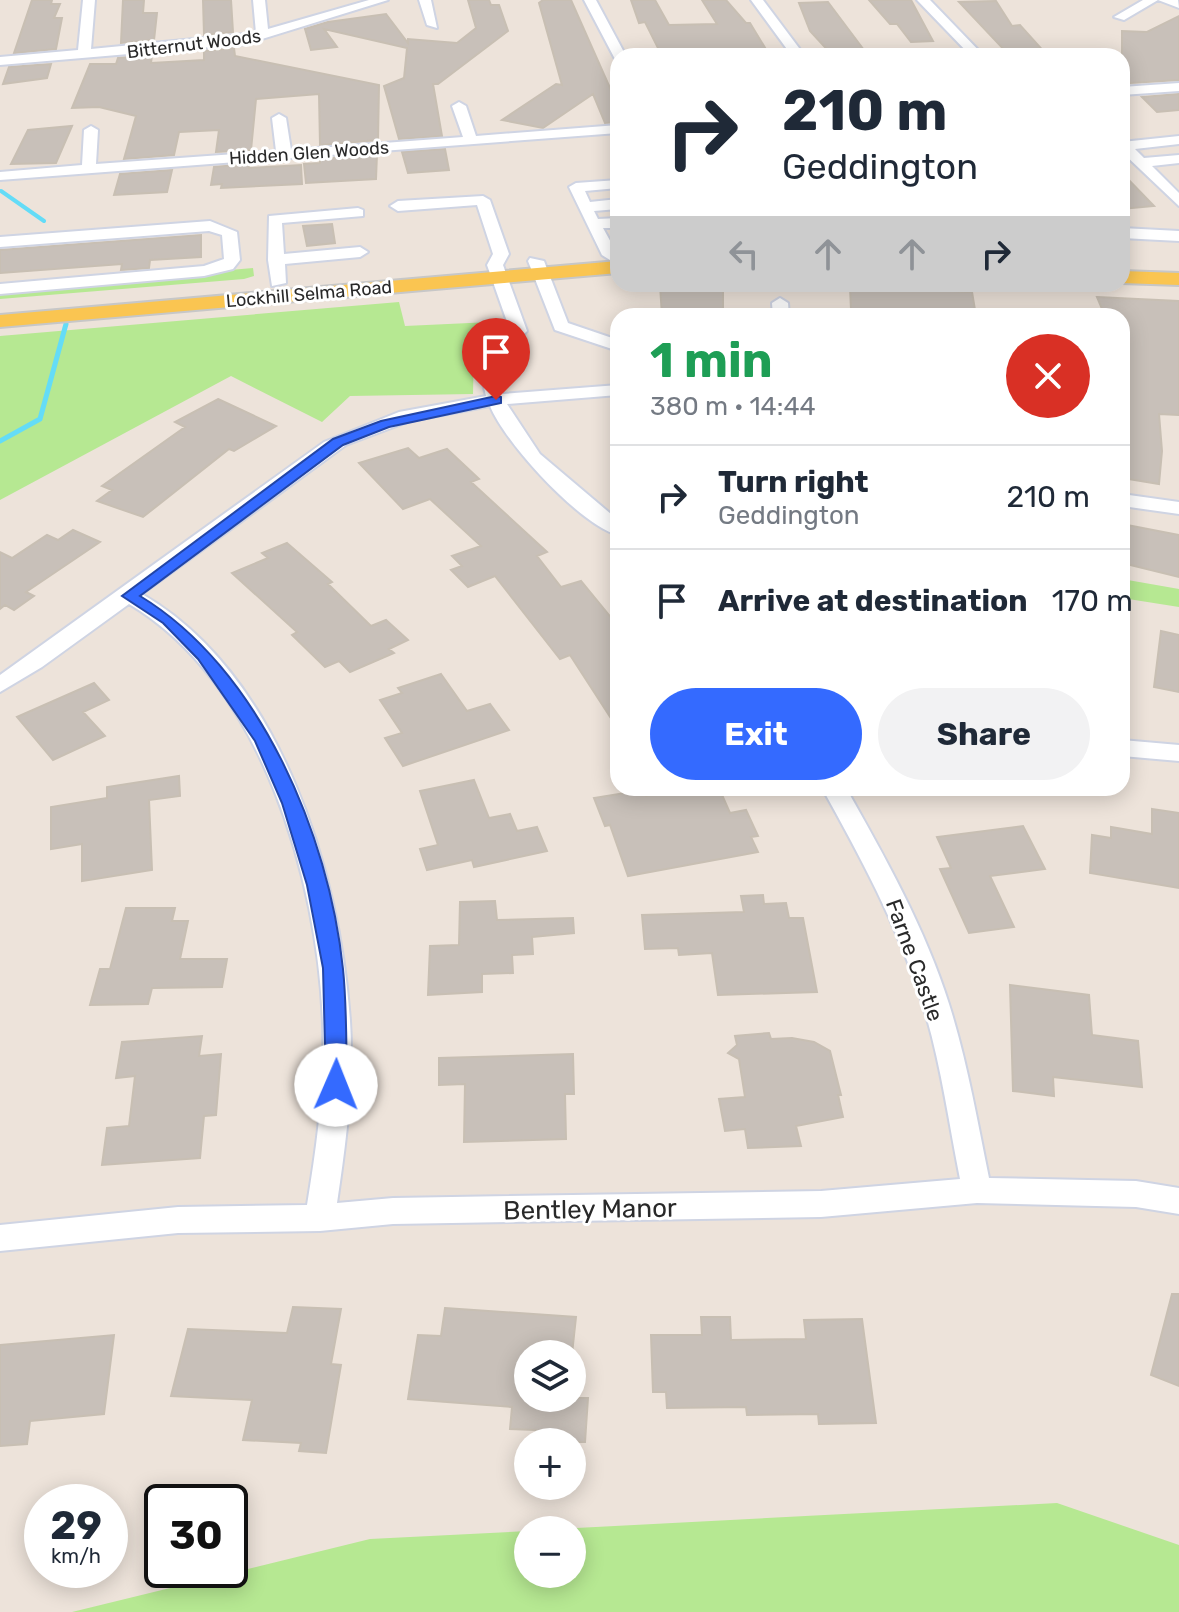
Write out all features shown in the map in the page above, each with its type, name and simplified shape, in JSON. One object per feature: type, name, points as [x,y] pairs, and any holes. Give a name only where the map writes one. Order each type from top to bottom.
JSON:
[{"type":"main road","name":"Lockhill Selma Road","points":[[163,291],[497,271],[610,260]]},
{"type":"main road","points":[[1130,264],[1179,266]]},
{"type":"main road","name":"Lockhill Selma Road","points":[[4,302],[497,271]]},
{"type":"main road","points":[[1130,277],[1179,279]]},
{"type":"street","points":[[84,56],[89,0]]},
{"type":"street","points":[[259,0],[263,36]]},
{"type":"street","name":"Bitternut Woods","points":[[0,61],[205,46],[263,36],[382,0]]},
{"type":"street","points":[[425,0],[433,25]]},
{"type":"street","points":[[590,0],[616,48]]},
{"type":"street","points":[[757,0],[793,48]]},
{"type":"street","points":[[923,0],[970,48]]},
{"type":"street","points":[[1120,17],[1152,0]]},
{"type":"street","points":[[1164,0],[1179,4]]},
{"type":"street","points":[[1130,90],[1179,87]]},
{"type":"street","points":[[459,106],[471,140]]},
{"type":"street","points":[[279,118],[284,154]]},
{"type":"street","points":[[89,169],[91,130]]},
{"type":"street","name":"Hidden Glen Woods","points":[[0,176],[610,130]]},
{"type":"street","points":[[1130,154],[1179,140]]},
{"type":"street","points":[[1130,154],[1179,159]]},
{"type":"street","points":[[1130,155],[1178,199]]},
{"type":"street","points":[[1159,180],[1179,178]]},
{"type":"street","points":[[610,185],[576,187],[610,251]]},
{"type":"street","points":[[400,213],[483,200],[501,254],[497,271],[561,326],[610,343]]},
{"type":"street","points":[[585,207],[610,205]]},
{"type":"street","points":[[278,283],[274,219],[358,213]]},
{"type":"street","points":[[593,224],[610,223]]},
{"type":"street","points":[[0,242],[200,226],[229,232],[232,260],[227,266],[163,291],[4,302]]},
{"type":"street","points":[[1130,233],[1179,236]]},
{"type":"street","points":[[276,260],[360,252]]},
{"type":"street","points":[[539,267],[519,331],[487,362],[489,382],[507,426],[545,472],[610,523]]},
{"type":"street","points":[[519,331],[549,331],[561,326]]},
{"type":"street","points":[[0,685],[130,596],[338,442],[386,424],[496,400],[610,391]]},
{"type":"street","points":[[1130,501],[1179,508]]},
{"type":"street","points":[[130,596],[169,620],[204,655],[263,740],[291,803],[316,885],[333,968],[336,1085],[320,1218]]},
{"type":"street","points":[[1130,749],[1179,753]]},
{"type":"street","name":"Farne Castle","points":[[839,796],[883,873],[927,977],[951,1066],[977,1190]]},
{"type":"street","name":"Bentley Manor","points":[[0,1238],[178,1220],[320,1218],[393,1211],[821,1204],[977,1190],[1136,1194],[1179,1201]]},
{"type":"green space","points":[[253,268],[254,276],[244,279],[0,299],[0,290]]},
{"type":"green space","points":[[399,302],[405,326],[491,322],[474,349],[473,394],[350,396],[322,422],[231,376],[0,500],[0,336]]},
{"type":"green space","points":[[1130,580],[1179,589],[1179,607],[1130,599]]},
{"type":"green space","points":[[1057,1503],[1179,1545],[1179,1612],[72,1612],[170,1588],[248,1588],[248,1569],[370,1539],[514,1532],[514,1588],[586,1588],[586,1528]]},
{"type":"building","points":[[32,0],[52,0],[51,4],[60,4],[54,18],[62,18],[56,49],[14,53]]},
{"type":"building","points":[[123,0],[144,0],[143,13],[157,13],[154,40],[121,43]]},
{"type":"building","points":[[203,0],[231,0],[233,32],[204,35]]},
{"type":"building","points":[[468,0],[489,0],[491,5],[499,5],[508,31],[438,84],[433,84],[442,136],[399,139],[384,86],[404,78],[407,48],[324,29],[337,47],[311,50],[305,29],[328,22],[386,14],[408,43],[408,39],[457,43],[476,28]]},
{"type":"building","points":[[543,0],[571,0],[610,88],[610,123],[605,123],[593,94],[543,128],[502,120],[556,84],[562,85],[539,3]]},
{"type":"building","points":[[631,0],[655,0],[669,25],[717,24],[702,0],[726,0],[746,23],[750,23],[765,48],[658,48],[645,22],[639,23]]},
{"type":"building","points":[[869,0],[911,0],[933,41],[911,42],[897,24],[890,24]]},
{"type":"building","points":[[996,1],[1012,26],[1020,25],[1041,48],[1002,48],[959,2]]},
{"type":"building","points":[[828,2],[862,48],[826,48],[810,31],[799,3]]},
{"type":"building","points":[[1179,16],[1179,80],[1130,83],[1130,48],[1122,48],[1122,31],[1147,32]]},
{"type":"building","points":[[234,48],[235,56],[379,85],[378,140],[320,145],[319,94],[256,99],[251,150],[216,152],[219,130],[179,132],[174,155],[124,159],[136,116],[99,107],[72,108],[90,64],[116,64],[118,58],[152,55],[151,63],[204,60],[204,51]]},
{"type":"building","points":[[51,64],[47,78],[3,84],[9,67]]},
{"type":"building","points":[[1179,94],[1179,110],[1157,112],[1142,97]]},
{"type":"building","points":[[72,126],[56,163],[11,164],[28,130]]},
{"type":"building","points":[[445,149],[449,170],[408,173],[402,152]]},
{"type":"building","points":[[377,154],[376,179],[306,183],[304,164],[320,163],[320,159]]},
{"type":"building","points":[[249,164],[249,168],[301,165],[302,184],[221,188],[222,184],[211,185],[214,167]]},
{"type":"building","points":[[172,170],[167,192],[114,195],[120,174]]},
{"type":"building","points":[[1130,181],[1154,206],[1130,208]]},
{"type":"building","points":[[332,224],[335,243],[307,246],[303,226]]},
{"type":"building","points":[[201,235],[201,257],[150,260],[149,268],[121,270],[122,264],[0,273],[0,250]]},
{"type":"building","points":[[660,292],[723,292],[723,308],[661,308]]},
{"type":"building","points":[[850,292],[972,292],[975,308],[851,308]]},
{"type":"building","points":[[1097,297],[1179,301],[1179,415],[1159,414],[1162,451],[1159,484],[1130,479],[1130,308],[1102,308]]},
{"type":"building","points":[[218,399],[276,426],[234,451],[229,449],[143,517],[97,501],[112,490],[102,486],[185,427],[175,422]]},
{"type":"building","points":[[408,448],[419,458],[447,449],[479,479],[471,482],[547,552],[537,556],[561,587],[581,581],[610,616],[610,717],[570,655],[560,659],[495,576],[468,587],[451,570],[462,566],[452,556],[481,546],[430,499],[403,509],[359,463]]},
{"type":"building","points":[[1130,526],[1179,535],[1179,577],[1130,565]]},
{"type":"building","points":[[73,530],[100,542],[26,592],[34,596],[14,610],[5,605],[0,609],[0,552],[12,558],[47,535],[58,540]]},
{"type":"building","points":[[287,543],[332,582],[328,584],[371,626],[386,620],[408,640],[389,649],[394,653],[350,672],[339,661],[325,667],[292,635],[297,632],[232,573],[268,558],[262,553]]},
{"type":"building","points":[[1161,631],[1179,635],[1179,692],[1154,687]]},
{"type":"building","points":[[441,674],[467,711],[490,704],[509,730],[403,766],[385,738],[402,733],[380,700],[402,693],[398,688]]},
{"type":"building","points":[[94,683],[109,700],[83,712],[105,736],[53,760],[17,717]]},
{"type":"building","points":[[179,776],[180,796],[149,800],[152,870],[82,881],[82,844],[51,849],[51,807],[107,798],[107,787]]},
{"type":"building","points":[[474,780],[489,818],[510,814],[517,831],[537,827],[547,851],[474,867],[472,860],[427,870],[420,849],[438,845],[420,791]]},
{"type":"building","points":[[723,796],[730,813],[746,810],[758,836],[751,837],[758,852],[628,876],[610,825],[605,826],[594,798]]},
{"type":"building","points":[[1152,809],[1179,813],[1179,888],[1090,873],[1092,835],[1111,838],[1111,827],[1152,834]]},
{"type":"building","points":[[1023,826],[1045,869],[990,876],[1014,927],[969,933],[940,869],[951,868],[937,837]]},
{"type":"building","points":[[763,895],[764,904],[786,903],[789,918],[803,918],[817,992],[718,995],[712,953],[679,955],[678,948],[645,949],[642,915],[744,912],[741,896]]},
{"type":"building","points":[[495,901],[497,920],[573,918],[574,933],[532,937],[533,954],[512,955],[513,973],[482,974],[482,992],[428,995],[430,946],[459,945],[460,902]]},
{"type":"building","points":[[126,908],[175,908],[172,921],[188,921],[180,959],[227,959],[222,987],[152,988],[148,1004],[90,1005],[100,969],[110,969]]},
{"type":"building","points":[[1010,985],[1089,995],[1092,1035],[1138,1041],[1142,1087],[1053,1077],[1054,1096],[1013,1091]]},
{"type":"building","points":[[769,1033],[771,1039],[792,1038],[814,1042],[830,1051],[843,1117],[796,1126],[801,1146],[748,1148],[745,1129],[725,1131],[719,1099],[745,1097],[739,1059],[728,1053],[737,1045],[735,1036]]},
{"type":"building","points":[[202,1036],[199,1056],[221,1054],[216,1115],[204,1116],[200,1158],[102,1165],[107,1128],[129,1126],[135,1076],[116,1078],[122,1042]]},
{"type":"building","points":[[573,1054],[574,1094],[565,1094],[566,1139],[464,1142],[465,1084],[439,1085],[439,1058]]},
{"type":"building","points":[[1172,1294],[1179,1294],[1179,1386],[1151,1375]]},
{"type":"building","points":[[293,1307],[341,1309],[331,1364],[341,1365],[326,1453],[299,1451],[301,1443],[243,1440],[252,1400],[171,1396],[188,1329],[287,1333]]},
{"type":"building","points":[[445,1308],[576,1317],[574,1340],[514,1340],[514,1412],[586,1412],[588,1398],[586,1428],[510,1429],[512,1407],[408,1399],[418,1335],[441,1336]]},
{"type":"building","points":[[701,1317],[730,1317],[731,1340],[806,1339],[804,1320],[862,1319],[876,1423],[819,1424],[818,1414],[747,1415],[746,1407],[667,1408],[666,1392],[653,1392],[651,1335],[702,1335]]},
{"type":"building","points":[[114,1335],[104,1414],[30,1421],[27,1444],[0,1446],[0,1345]]},
{"type":"waterway","points":[[1,191],[44,221]]},
{"type":"waterway","points":[[0,441],[40,419],[66,324]]},
{"type":"route","points":[[336,1085],[333,968],[316,885],[291,803],[263,740],[204,655],[169,620],[130,596],[338,442],[386,424],[442,409],[496,400]]}]
